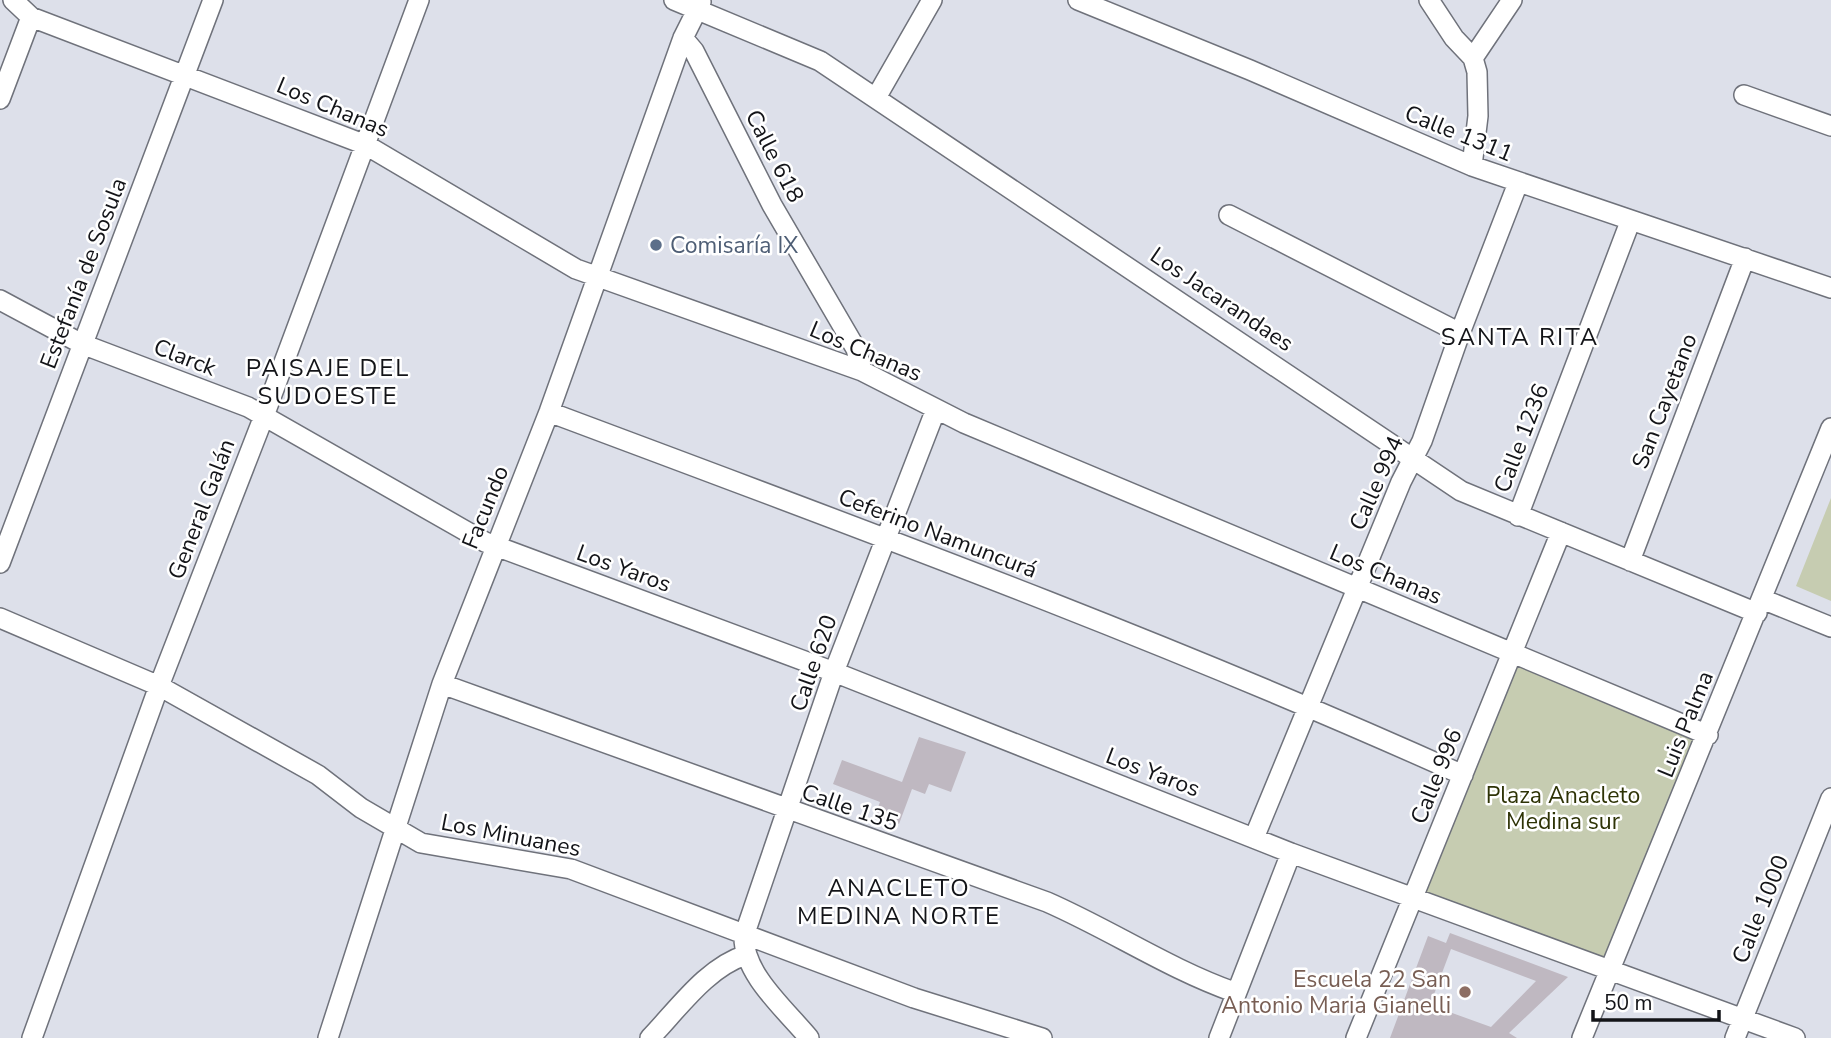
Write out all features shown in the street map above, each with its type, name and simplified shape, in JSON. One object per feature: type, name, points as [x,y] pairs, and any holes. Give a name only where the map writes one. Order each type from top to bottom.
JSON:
[{"type":"street","name":"Los Chanas","points":[[13,0],[32,17],[185,73],[366,145],[564,262],[596,276],[862,371],[964,423],[1708,735]]},
{"type":"street","name":"Estefanía de Sosula","points":[[0,563],[213,0]]},
{"type":"street","name":"General Galán","points":[[33,1038],[159,686],[264,416],[419,0]]},
{"type":"street","name":"Los Jacarandaes","points":[[674,0],[699,6],[805,52],[877,96],[1461,491],[1630,561],[1760,606],[1831,627]]},
{"type":"street","points":[[877,96],[932,0]]},
{"type":"street","name":"Calle 1311","points":[[1078,0],[1250,70],[1472,166],[1630,222],[1831,288]]},
{"type":"street","points":[[1429,0],[1454,38],[1473,58],[1479,100],[1472,166]]},
{"type":"street","points":[[1473,58],[1513,0]]},
{"type":"street","name":"Facundo","points":[[328,1038],[442,684],[549,412],[683,38],[699,6]]},
{"type":"street","points":[[0,99],[32,17]]},
{"type":"street","name":"Calle 618","points":[[683,38],[694,51],[772,205],[856,349],[862,371]]},
{"type":"street","points":[[1744,95],[1831,126]]},
{"type":"street","name":"Calle 994","points":[[1254,838],[1401,482],[1414,458],[1518,183]]},
{"type":"street","points":[[1229,215],[1460,333]]},
{"type":"street","name":"Calle 1236","points":[[1518,516],[1630,222]]},
{"type":"street","name":"San Cayetano","points":[[1630,561],[1745,258]]},
{"type":"street","name":"Clarck","points":[[0,300],[82,344],[264,416],[496,547]]},
{"type":"street","name":"Calle 620","points":[[745,945],[834,672],[884,537],[936,409]]},
{"type":"street","name":"Ceferino Namuncurá","points":[[549,412],[884,537],[1308,705],[1463,775]]},
{"type":"street","name":"Luis Palma","points":[[1582,1038],[1708,735],[1831,428]]},
{"type":"street","name":"Calle 996","points":[[1356,1038],[1561,533]]},
{"type":"street","name":"Los Yaros","points":[[496,547],[834,672],[1292,853],[1795,1038]]},
{"type":"street","name":"Los Minuanes","points":[[0,618],[159,686],[318,775],[349,800],[395,830],[421,843],[571,869],[745,945],[1042,1038]]},
{"type":"street","name":"Calle 135","points":[[442,684],[1047,902],[1115,933],[1190,976],[1234,992]]},
{"type":"street","name":"Calle 1000","points":[[1735,1038],[1831,798]]},
{"type":"street","points":[[1219,1038],[1234,992],[1292,853]]},
{"type":"street","points":[[650,1038],[716,970],[745,945],[753,970],[809,1038]]},
{"type":"green space","points":[[1831,498],[1831,601],[1796,586]]},
{"type":"green space","name":"Plaza Anacleto Medina sur","points":[[1513,653],[1708,735],[1610,969],[1413,898]]},
{"type":"building","points":[[919,737],[966,752],[951,792],[929,784],[925,794],[912,789],[899,824],[875,815],[880,802],[833,784],[842,760],[902,782]]},
{"type":"building","points":[[1450,933],[1568,977],[1509,1033],[1517,1038],[1390,1038],[1428,936],[1446,943]],"holes":[[[1451,949],[1536,981],[1491,1027],[1430,1005]]]},
{"type":"place","name":"Comisaría IX","points":[[656,245]]},
{"type":"place","name":"Escuela 22 San Antonio Maria Gianelli","points":[[1465,992]]},
{"type":"district","name":"SANTA RITA","points":[[1520,337]]},
{"type":"district","name":"PAISAJE DEL SUDOESTE","points":[[328,382]]},
{"type":"district","name":"ANACLETO MEDINA NORTE","points":[[899,902]]}]
